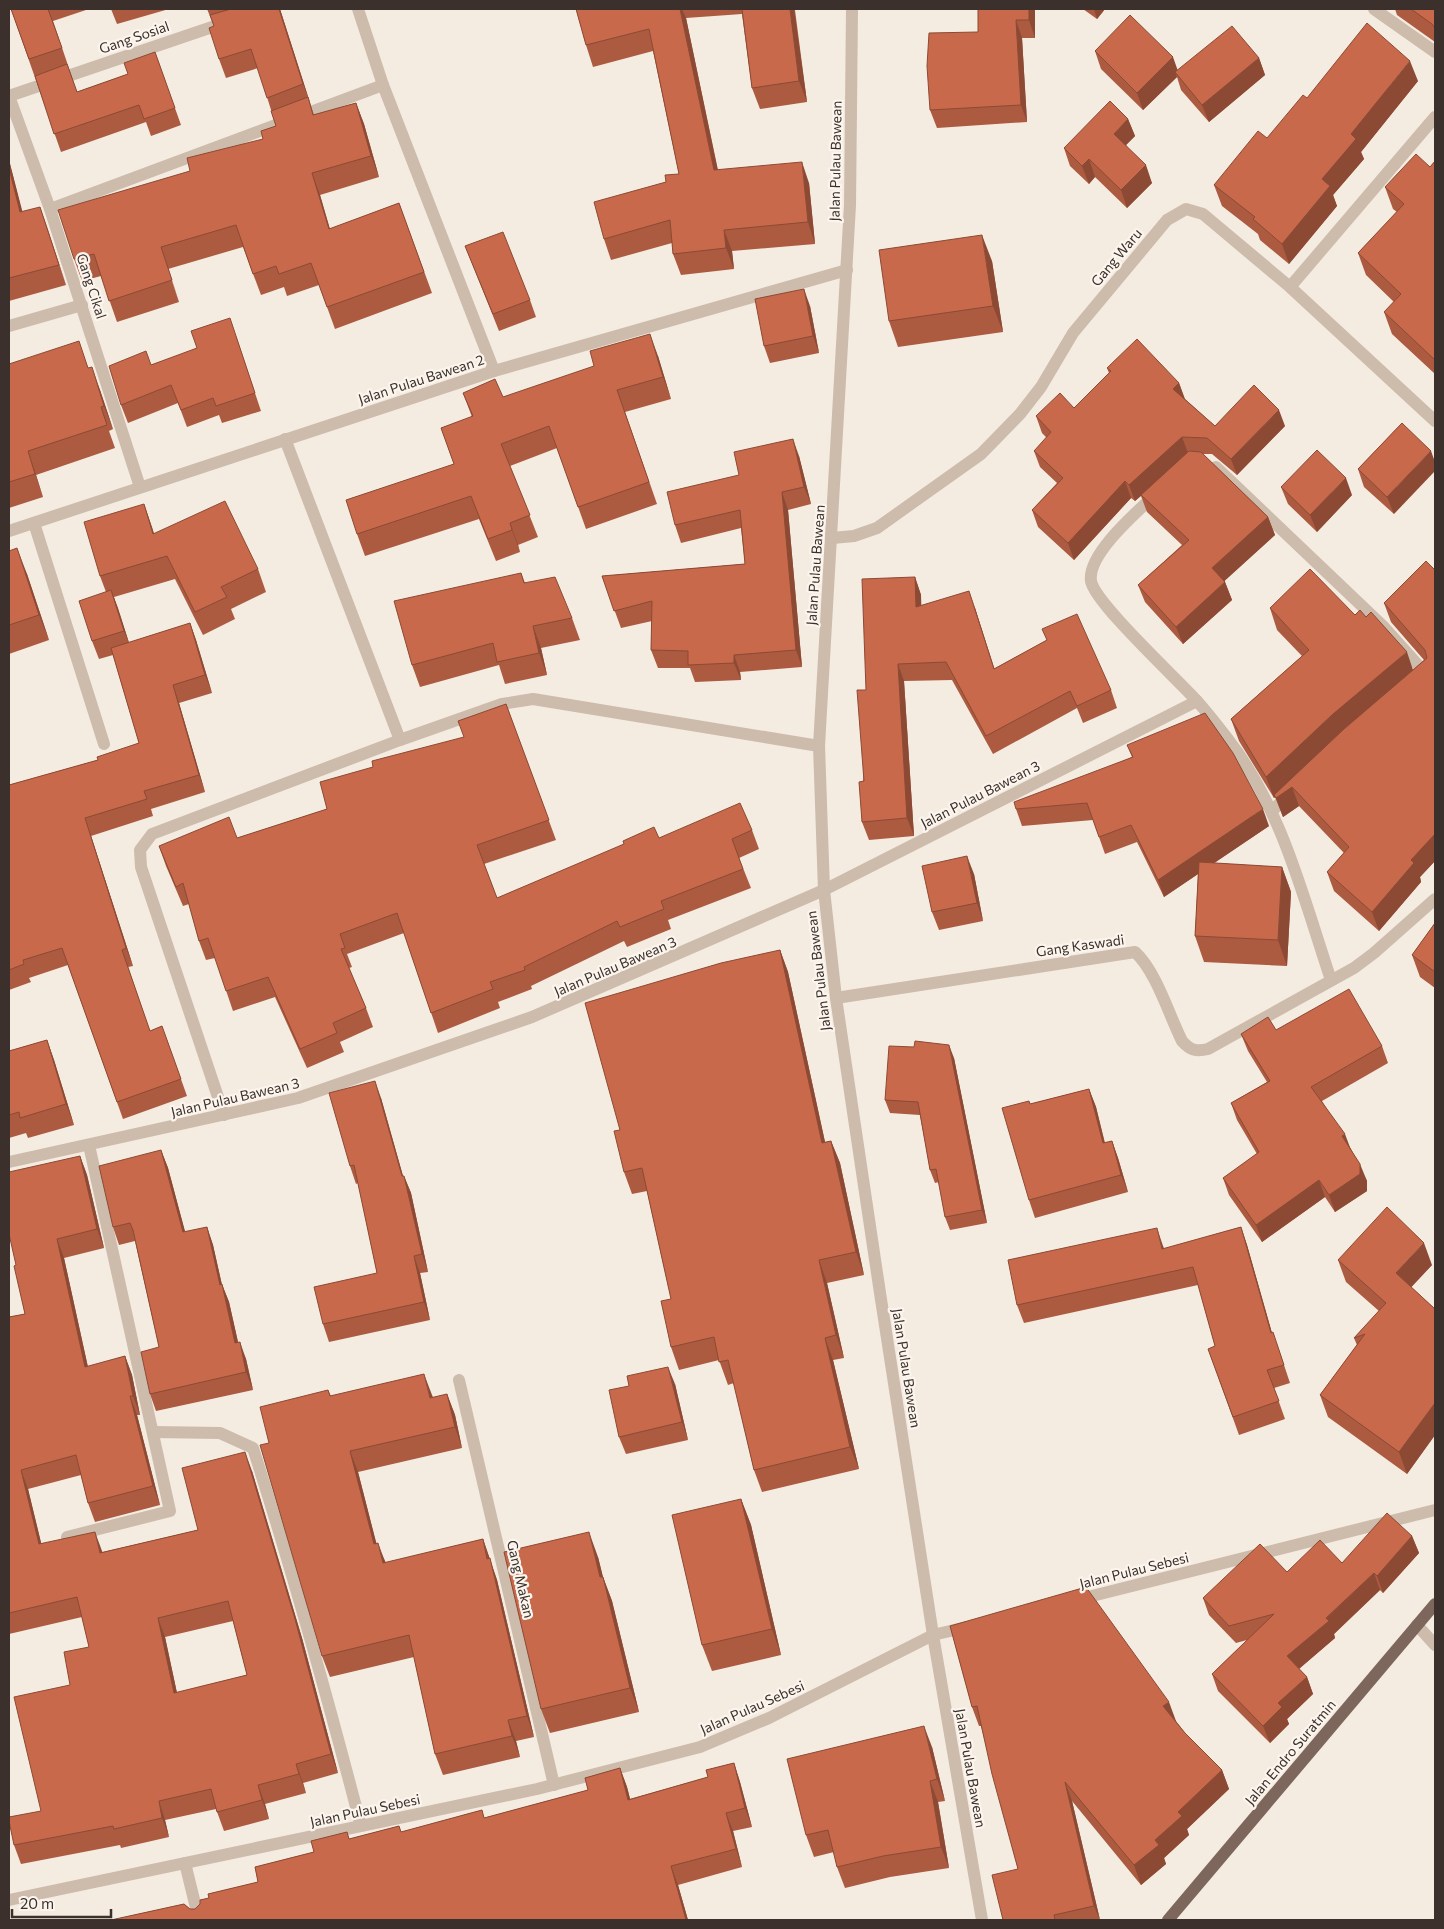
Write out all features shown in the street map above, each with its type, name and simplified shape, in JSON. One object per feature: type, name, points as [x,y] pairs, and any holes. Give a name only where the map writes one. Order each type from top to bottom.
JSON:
[{"type":"main road","name":"Jalan Endro Suratmin","points":[[1168,1920],[1435,1604]]},
{"type":"street","points":[[358,9],[383,85],[494,371]]},
{"type":"street","name":"Jalan Pulau Bawean","points":[[852,9],[850,205],[819,746],[824,890],[836,998],[933,1635],[982,1920]]},
{"type":"street","points":[[1374,9],[1435,52]]},
{"type":"street","name":"Gang Sosial","points":[[9,96],[232,21]]},
{"type":"street","points":[[50,209],[383,85]]},
{"type":"street","name":"Gang Cikal","points":[[9,96],[14,127],[50,209],[140,487]]},
{"type":"street","points":[[1290,287],[1435,117]]},
{"type":"street","name":"Gang Waru","points":[[832,538],[854,536],[877,528],[980,454],[1020,414],[1041,387],[1073,333],[1167,220],[1186,209],[1203,214],[1290,287],[1435,421]]},
{"type":"street","name":"Jalan Pulau Bawean 2","points":[[9,531],[494,371],[847,270]]},
{"type":"street","points":[[9,326],[82,305]]},
{"type":"street","points":[[284,439],[400,740]]},
{"type":"street","points":[[1206,460],[1211,462],[1383,626],[1431,678],[1414,685]]},
{"type":"street","points":[[1169,481],[1102,551],[1094,562],[1091,581],[1094,590],[1108,608],[1197,701],[1255,778],[1273,810],[1331,980]]},
{"type":"street","points":[[34,523],[104,744]]},
{"type":"street","points":[[224,1115],[141,867],[139,857],[142,844],[152,834],[400,740],[502,704],[533,699],[819,746]]},
{"type":"street","name":"Jalan Pulau Bawean 3","points":[[9,1162],[298,1098],[532,1017],[824,890],[1197,701]]},
{"type":"street","points":[[1273,810],[1295,788]]},
{"type":"street","name":"Gang Kaswadi","points":[[836,998],[1135,952],[1142,958],[1152,976],[1182,1041],[1189,1049],[1197,1052],[1208,1049],[1354,968],[1374,953],[1435,899]]},
{"type":"street","points":[[67,1538],[170,1511],[89,1145]]},
{"type":"street","name":"Gang Makan","points":[[459,1380],[554,1784]]},
{"type":"street","points":[[153,1432],[220,1433],[253,1448],[289,1560],[323,1678],[361,1826]]},
{"type":"street","name":"Jalan Pulau Sebesi","points":[[1059,1604],[1435,1510]]},
{"type":"street","name":"Jalan Pulau Sebesi","points":[[9,1900],[554,1784],[700,1747],[735,1734],[933,1635],[982,1623]]},
{"type":"street","points":[[1418,1625],[1435,1646]]},
{"type":"street","points":[[185,1863],[199,1920]]},
{"type":"building","points":[[11,9],[48,9],[62,48],[29,59]]},
{"type":"building","points":[[231,9],[279,9],[303,84],[267,98],[251,49],[219,59],[209,28],[214,26],[210,15]]},
{"type":"building","points":[[576,9],[680,9],[714,170],[802,162],[808,222],[724,230],[726,248],[673,254],[670,220],[604,239],[594,202],[666,182],[665,175],[679,174],[649,29],[586,45]]},
{"type":"building","points":[[742,9],[790,9],[799,81],[752,88]]},
{"type":"building","points":[[978,9],[1029,9],[1029,20],[1016,20],[1021,105],[930,110],[927,66],[929,33],[978,32]]},
{"type":"building","points":[[1411,9],[1435,9],[1435,28],[1432,24]]},
{"type":"building","points":[[1130,15],[1173,57],[1137,93],[1095,51]]},
{"type":"building","points":[[1367,23],[1410,61],[1351,134],[1356,139],[1322,179],[1330,186],[1282,244],[1253,219],[1255,217],[1214,185],[1258,131],[1267,138],[1303,95],[1307,98]]},
{"type":"building","points":[[1232,26],[1259,58],[1202,105],[1175,72]]},
{"type":"building","points":[[155,52],[175,108],[144,119],[139,105],[54,134],[35,76],[67,64],[77,92],[128,74],[124,63]]},
{"type":"building","points":[[308,97],[313,115],[356,103],[371,156],[312,173],[329,229],[399,203],[424,272],[327,307],[311,263],[279,274],[276,266],[253,274],[236,225],[161,247],[172,280],[109,301],[94,254],[74,259],[58,210],[190,171],[187,158],[263,139],[261,131],[276,126],[271,111]]},
{"type":"building","points":[[1110,101],[1128,119],[1114,134],[1146,165],[1121,190],[1089,159],[1082,166],[1064,148]]},
{"type":"building","points":[[1416,154],[1430,167],[1435,161],[1435,360],[1384,312],[1401,294],[1358,253],[1404,204],[1385,187]]},
{"type":"building","points":[[9,168],[20,212],[40,207],[59,265],[9,278]]},
{"type":"building","points":[[503,232],[530,300],[493,314],[465,246]]},
{"type":"building","points":[[982,235],[993,306],[889,321],[879,250]]},
{"type":"building","points":[[804,289],[813,336],[764,346],[755,299]]},
{"type":"building","points":[[230,318],[255,393],[216,406],[213,398],[181,410],[171,385],[121,405],[109,366],[146,351],[151,365],[197,348],[191,331]]},
{"type":"building","points":[[650,334],[663,377],[617,390],[649,482],[578,507],[549,426],[501,444],[530,515],[510,523],[512,530],[488,539],[471,496],[357,534],[346,500],[454,464],[441,428],[473,416],[463,393],[495,379],[503,397],[594,366],[590,351]]},
{"type":"building","points":[[1137,339],[1179,383],[1173,389],[1215,426],[1254,385],[1279,410],[1231,459],[1207,438],[1182,437],[1129,485],[1125,481],[1068,543],[1032,510],[1063,478],[1034,451],[1051,432],[1036,416],[1060,393],[1074,408],[1111,371],[1107,368]]},
{"type":"building","points":[[79,341],[88,368],[92,367],[104,406],[101,407],[107,425],[28,451],[35,474],[9,482],[9,364]]},
{"type":"building","points":[[1402,423],[1431,451],[1387,497],[1358,469]]},
{"type":"building","points":[[793,439],[804,487],[782,492],[796,650],[734,655],[734,663],[688,665],[688,651],[651,650],[652,601],[614,611],[602,576],[745,564],[740,510],[675,525],[667,492],[739,475],[734,452]]},
{"type":"building","points":[[1317,450],[1346,478],[1310,515],[1281,487]]},
{"type":"building","points":[[1189,451],[1201,452],[1268,517],[1212,568],[1225,582],[1176,627],[1138,585],[1189,540],[1141,495]]},
{"type":"building","points":[[225,501],[258,569],[221,587],[227,597],[195,612],[167,556],[100,576],[84,522],[144,504],[153,534]]},
{"type":"building","points":[[17,548],[39,615],[9,625],[9,551]]},
{"type":"building","points":[[1426,561],[1435,570],[1435,834],[1411,860],[1414,863],[1372,912],[1327,872],[1349,847],[1292,787],[1276,798],[1274,795],[1344,729],[1427,658],[1425,650],[1384,603]]},
{"type":"building","points":[[1310,569],[1355,615],[1360,610],[1366,617],[1371,612],[1407,652],[1333,714],[1266,777],[1231,719],[1309,650],[1270,608]]},
{"type":"building","points":[[521,573],[524,583],[555,577],[572,618],[533,626],[539,653],[497,662],[493,643],[412,665],[394,601]]},
{"type":"building","points":[[915,577],[916,607],[969,591],[994,669],[1047,640],[1042,629],[1077,614],[1111,690],[1077,706],[1070,691],[986,736],[946,662],[898,664],[907,818],[862,822],[859,782],[864,781],[857,690],[866,690],[862,579]]},
{"type":"building","points":[[111,590],[124,631],[92,641],[79,601]]},
{"type":"building","points":[[190,623],[205,675],[173,685],[199,775],[144,791],[147,799],[85,818],[126,948],[122,950],[150,1031],[162,1026],[181,1079],[117,1102],[62,948],[23,960],[24,964],[9,970],[9,785],[98,760],[97,757],[139,743],[111,648]]},
{"type":"building","points":[[506,704],[549,820],[477,845],[497,898],[624,844],[623,841],[654,827],[659,838],[740,803],[752,830],[732,839],[743,869],[661,901],[664,909],[620,927],[617,921],[524,967],[525,970],[490,982],[493,989],[431,1013],[397,913],[340,934],[345,948],[341,949],[366,1008],[333,1023],[337,1033],[300,1049],[268,977],[226,991],[208,938],[199,941],[183,883],[176,887],[159,846],[229,817],[237,838],[327,809],[320,782],[373,767],[372,761],[464,737],[458,721]]},
{"type":"building","points":[[1205,713],[1233,753],[1263,809],[1158,880],[1131,825],[1099,837],[1087,803],[1016,809],[1014,802],[1133,757],[1127,745]]},
{"type":"building","points":[[967,856],[977,903],[932,912],[922,866]]},
{"type":"building","points":[[1199,862],[1282,867],[1278,940],[1195,936]]},
{"type":"building","points":[[1435,923],[1435,972],[1412,955]]},
{"type":"building","points":[[780,950],[822,1143],[831,1141],[856,1252],[819,1260],[836,1335],[825,1338],[850,1447],[754,1470],[728,1360],[719,1362],[714,1337],[671,1347],[661,1301],[671,1299],[642,1168],[624,1172],[614,1131],[620,1130],[585,1003],[721,963]]},
{"type":"building","points":[[1349,989],[1382,1046],[1311,1087],[1345,1134],[1342,1136],[1360,1164],[1360,1174],[1329,1195],[1319,1180],[1256,1225],[1223,1178],[1259,1152],[1231,1103],[1270,1081],[1241,1034],[1268,1017],[1276,1030]]},
{"type":"building","points":[[47,1040],[66,1104],[20,1118],[19,1112],[9,1115],[9,1051]]},
{"type":"building","points":[[915,1041],[949,1045],[982,1210],[945,1217],[936,1169],[930,1170],[918,1102],[885,1100],[889,1046],[914,1047]]},
{"type":"building","points":[[375,1081],[402,1176],[404,1176],[422,1254],[414,1256],[424,1302],[323,1324],[314,1287],[377,1273],[354,1165],[350,1166],[329,1093]]},
{"type":"building","points":[[1089,1089],[1103,1143],[1112,1141],[1121,1175],[1029,1200],[1002,1108],[1029,1101],[1030,1104]]},
{"type":"building","points":[[161,1150],[183,1232],[207,1227],[235,1343],[240,1342],[246,1372],[150,1394],[141,1352],[159,1347],[133,1230],[130,1223],[113,1227],[99,1166]]},
{"type":"building","points":[[80,1156],[97,1229],[57,1239],[85,1367],[125,1356],[133,1396],[130,1396],[153,1486],[88,1503],[76,1455],[21,1470],[39,1544],[95,1532],[100,1553],[198,1530],[182,1468],[245,1452],[295,1619],[331,1754],[296,1764],[299,1774],[258,1785],[262,1800],[217,1812],[211,1789],[159,1801],[162,1818],[114,1829],[113,1826],[14,1845],[9,1817],[41,1811],[14,1697],[70,1685],[64,1652],[89,1647],[77,1597],[9,1613],[9,1317],[25,1314],[9,1234],[9,1172]],"holes":[[[228,1601],[247,1675],[174,1693],[158,1618]]]},
{"type":"building","points":[[1387,1207],[1424,1243],[1396,1273],[1435,1309],[1435,1403],[1399,1452],[1320,1395],[1365,1334],[1354,1338],[1386,1303],[1338,1260]]},
{"type":"building","points":[[1241,1227],[1271,1333],[1273,1332],[1284,1365],[1267,1370],[1279,1401],[1233,1417],[1208,1349],[1215,1346],[1193,1267],[1017,1305],[1008,1260],[1157,1228],[1162,1249]]},
{"type":"building","points":[[668,1367],[682,1422],[619,1437],[609,1390],[629,1386],[627,1376]]},
{"type":"building","points":[[424,1374],[430,1398],[447,1394],[455,1427],[350,1451],[374,1544],[378,1543],[383,1563],[483,1539],[487,1559],[490,1558],[527,1716],[508,1720],[512,1736],[435,1754],[409,1635],[322,1656],[260,1445],[269,1443],[260,1407],[328,1390],[330,1396]]},
{"type":"building","points":[[741,1499],[772,1629],[702,1645],[672,1515]]},
{"type":"building","points":[[1387,1513],[1412,1536],[1377,1576],[1374,1573],[1326,1618],[1329,1621],[1287,1656],[1307,1677],[1278,1703],[1282,1707],[1263,1726],[1212,1674],[1274,1614],[1229,1626],[1203,1598],[1260,1544],[1287,1572],[1320,1540],[1342,1563]]},
{"type":"building","points":[[589,1532],[600,1577],[603,1577],[630,1688],[541,1709],[504,1552]]},
{"type":"building","points":[[1086,1587],[1169,1702],[1163,1706],[1185,1733],[1222,1770],[1178,1812],[1182,1816],[1155,1840],[1159,1845],[1134,1865],[1065,1782],[1094,1906],[1054,1915],[1055,1920],[1003,1920],[992,1875],[1018,1869],[992,1774],[977,1706],[972,1707],[950,1626]]},
{"type":"building","points":[[924,1726],[937,1779],[930,1781],[941,1847],[883,1856],[837,1867],[828,1830],[806,1835],[787,1759]]},
{"type":"building","points":[[734,1763],[745,1808],[726,1813],[736,1849],[671,1866],[686,1920],[111,1920],[184,1904],[190,1909],[195,1909],[200,1904],[200,1900],[209,1898],[208,1894],[258,1882],[255,1867],[314,1852],[311,1841],[347,1832],[349,1839],[399,1826],[401,1832],[482,1810],[484,1818],[588,1790],[585,1778],[620,1768],[628,1800],[708,1777],[706,1770]]}]
